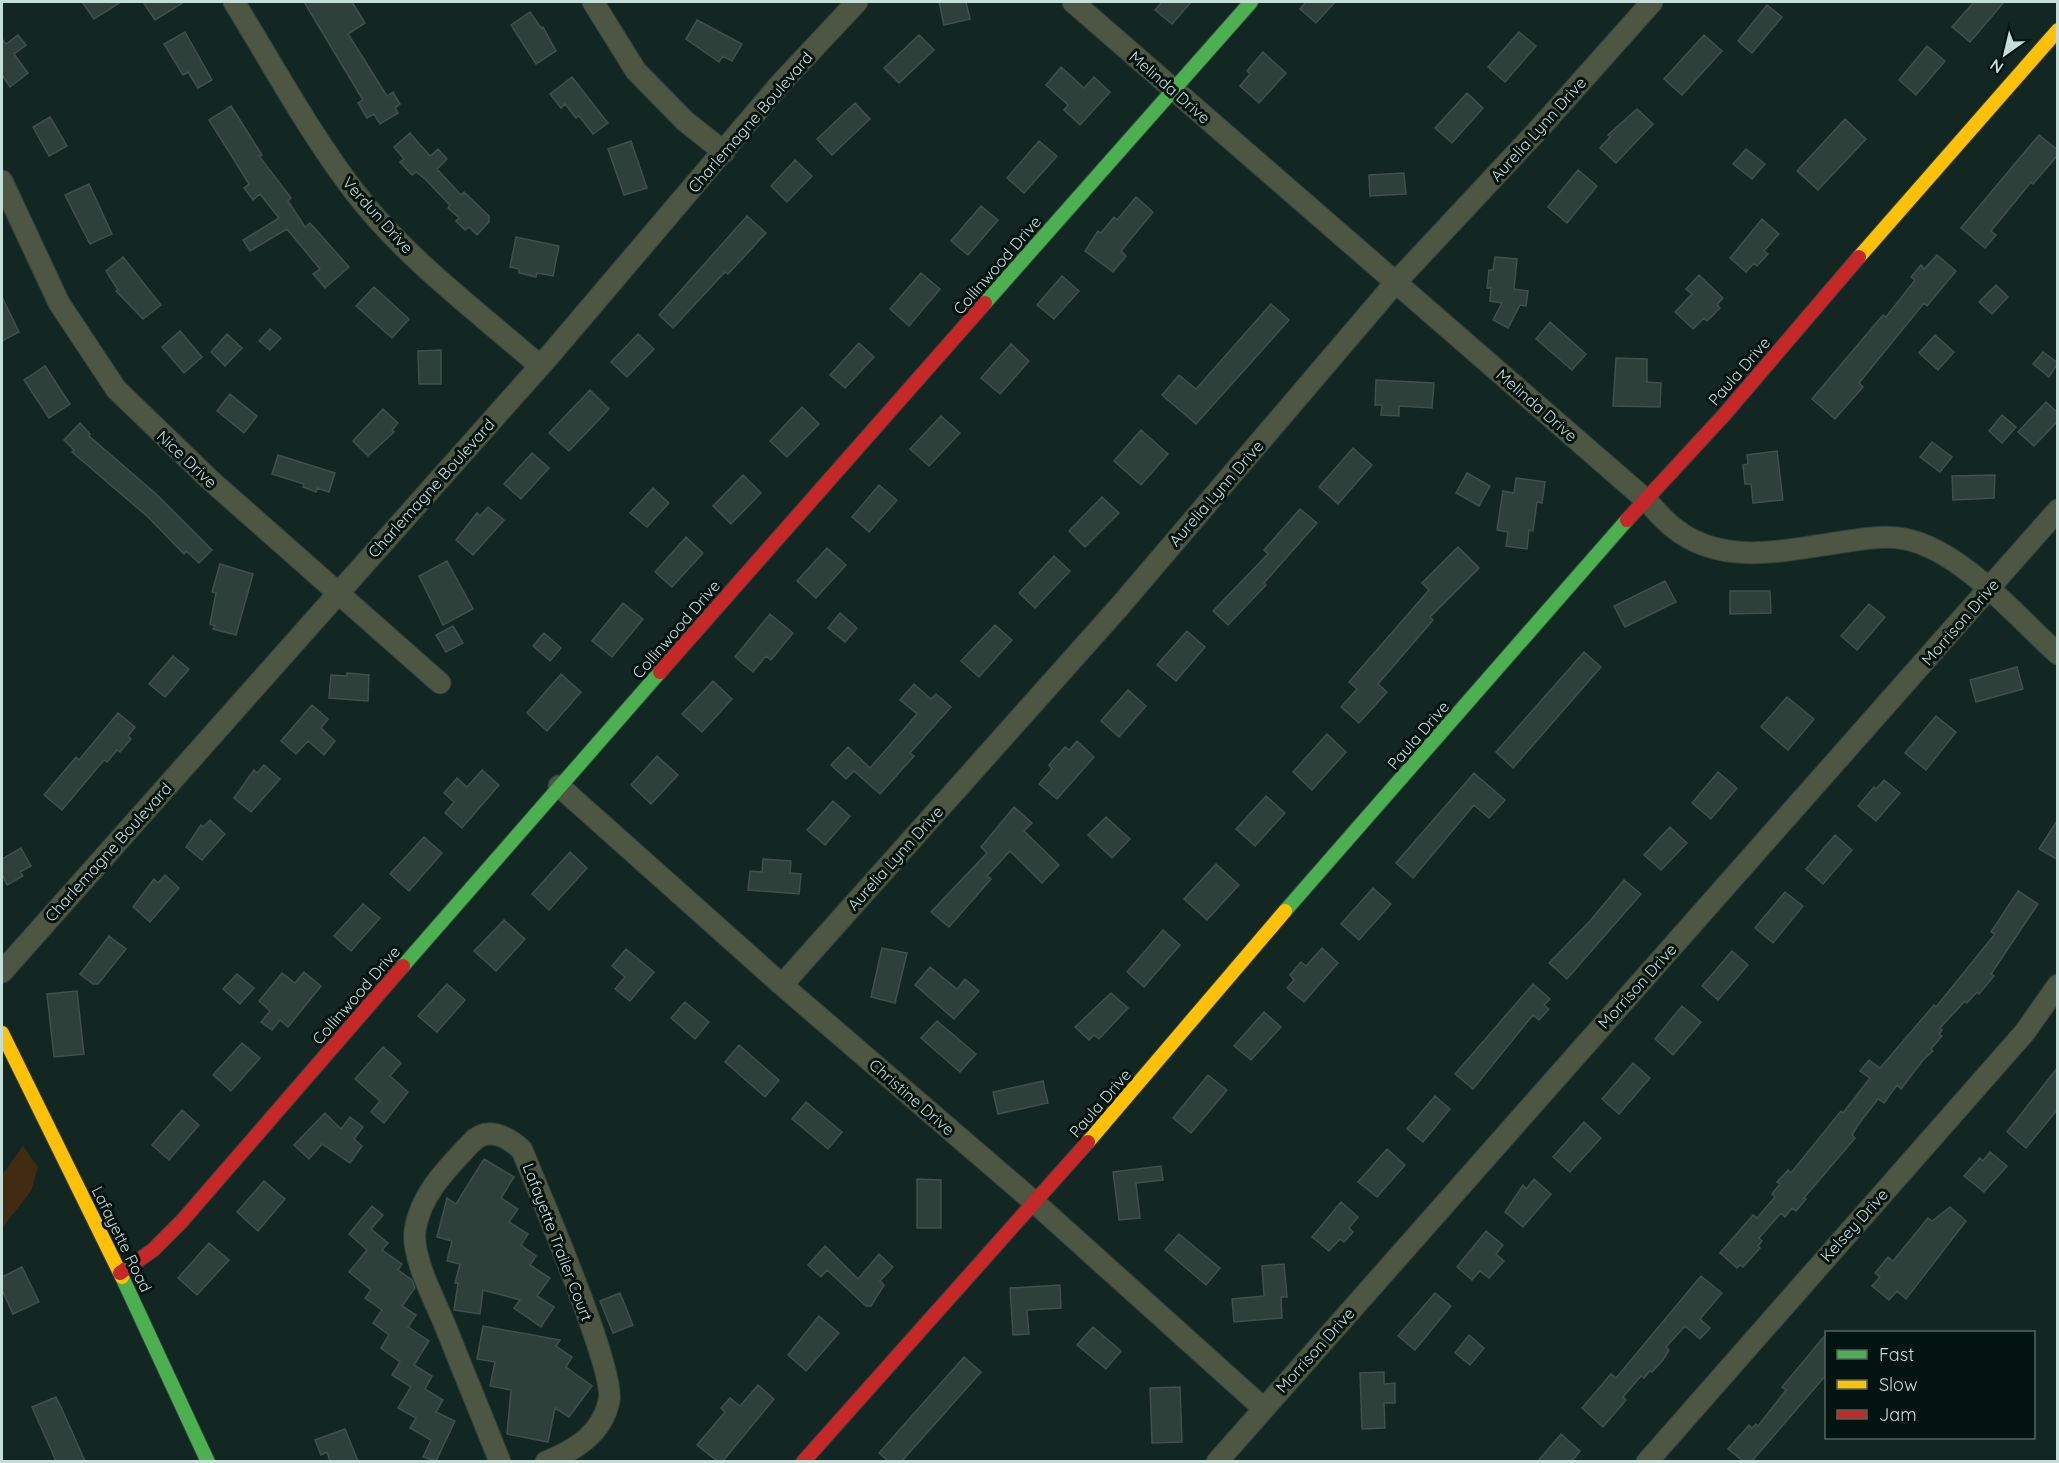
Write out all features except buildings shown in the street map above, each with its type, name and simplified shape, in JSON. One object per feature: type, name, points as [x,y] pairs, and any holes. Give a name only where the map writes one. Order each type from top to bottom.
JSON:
[{"type":"street","name":"Verdun Drive","points":[[234,2],[304,118],[354,191],[426,267],[540,366]]},
{"type":"street","points":[[593,2],[636,71],[685,121],[724,152]]},
{"type":"street","name":"Charlemagne Boulevard","points":[[2,972],[540,366],[781,83],[856,2]]},
{"type":"street","name":"Melinda Drive","points":[[1073,2],[1645,499],[1674,529],[1711,547],[1750,554],[1882,537],[1907,540],[1932,549],[1958,564],[2058,654]]},
{"type":"street","name":"Collinwood Drive","points":[[120,1273],[153,1250],[186,1216],[559,786],[1251,2]]},
{"type":"street","name":"Aurelia Lynn Drive","points":[[782,986],[1120,606],[1396,282],[1543,125],[1652,2]]},
{"type":"street","name":"Paula Drive","points":[[803,1461],[1033,1201],[1100,1129],[1242,960],[1585,572],[1645,499],[1724,415],[1894,215],[2058,30]]},
{"type":"street","name":"Nice Drive","points":[[2,180],[59,303],[117,389],[209,479],[440,683]]},
{"type":"street","name":"Morrison Drive","points":[[1217,1461],[2058,510]]},
{"type":"street","name":"Christine Drive","points":[[559,786],[782,986],[1033,1201],[1263,1408]]},
{"type":"street","name":"Kelsey Drive","points":[[1647,1461],[2025,1032],[2058,985]]},
{"type":"street","name":"Lafayette Road","points":[[2,1033],[120,1273],[208,1461]]},
{"type":"street","name":"Lafayette Trailer Court","points":[[500,1461],[423,1270],[415,1232],[423,1202],[432,1185],[476,1137],[488,1133],[502,1135],[522,1150],[598,1347],[610,1392],[609,1402],[595,1429],[574,1451],[546,1461]]},
{"type":"shaded area","points":[[23,1146],[38,1167],[31,1191],[2,1228],[2,1175]]},
{"type":"traffic: fast","points":[[985,303],[1251,2]]},
{"type":"traffic: fast","points":[[1285,911],[1627,520]]},
{"type":"traffic: fast","points":[[403,966],[660,672]]},
{"type":"traffic: fast","points":[[122,1277],[208,1462]]},
{"type":"traffic: slow","points":[[1859,257],[2058,30]]},
{"type":"traffic: slow","points":[[1088,1142],[1285,911]]},
{"type":"traffic: slow","points":[[2,1033],[122,1277]]},
{"type":"traffic: jam","points":[[1627,520],[1724,415],[1859,257]]},
{"type":"traffic: jam","points":[[660,672],[985,303]]},
{"type":"traffic: jam","points":[[120,1273],[153,1250],[182,1221],[403,966]]},
{"type":"traffic: jam","points":[[803,1462],[1088,1142]]}]
